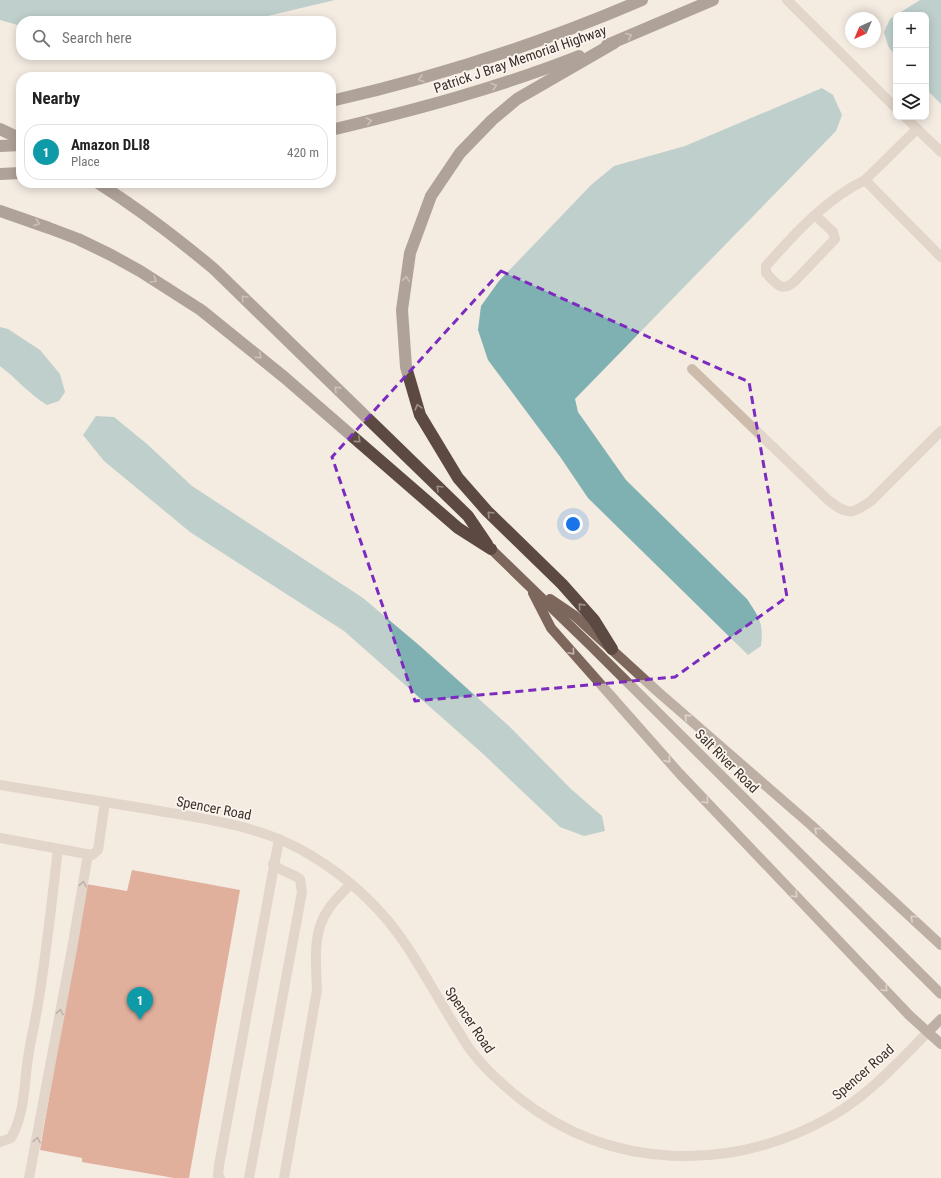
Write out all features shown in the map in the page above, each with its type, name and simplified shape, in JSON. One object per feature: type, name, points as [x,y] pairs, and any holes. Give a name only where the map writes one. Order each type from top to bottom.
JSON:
[{"type":"highway","name":"Patrick J Bray Memorial Highway","points":[[336,100],[458,68],[559,34],[642,0]]},
{"type":"highway","name":"Patrick J Bray Memorial Highway","points":[[336,129],[472,93],[565,62],[614,43],[713,0]]},
{"type":"highway","points":[[612,649],[594,620],[566,589],[487,511],[458,478],[420,415],[406,367],[402,310],[410,253],[431,196],[460,153],[492,120],[517,99],[614,43]]},
{"type":"highway","points":[[0,129],[16,137]]},
{"type":"highway","points":[[0,146],[16,145]]},
{"type":"highway","points":[[0,174],[16,173]]},
{"type":"highway","points":[[106,188],[134,206],[187,246],[236,290],[468,516],[491,549]]},
{"type":"highway","points":[[0,211],[56,230],[111,256],[140,271],[201,310],[290,382],[458,528],[491,549]]},
{"type":"main road","name":"Salt River Road","points":[[491,549],[594,649],[941,994]]},
{"type":"main road","points":[[528,585],[575,616],[657,691],[812,825],[940,944]]},
{"type":"main road","points":[[528,585],[551,628],[674,767],[909,1015],[941,1044]]},
{"type":"main road","name":"Spencer Road","points":[[928,1032],[941,1019]]},
{"type":"street","points":[[787,0],[893,105]]},
{"type":"street","points":[[908,120],[941,152]]},
{"type":"street","points":[[815,215],[833,232],[835,239],[794,282],[788,287],[780,287],[766,274],[766,266],[815,215],[850,187],[865,180],[917,129]]},
{"type":"street","points":[[865,180],[941,257]]},
{"type":"street","points":[[692,369],[828,500],[841,510],[852,512],[871,501],[941,431]]},
{"type":"street","name":"Spencer Road","points":[[0,785],[223,822],[270,835],[311,855],[351,884],[380,912],[395,930],[407,948],[472,1052],[503,1085],[535,1110],[574,1133],[612,1147],[668,1156],[717,1155],[753,1148],[793,1135],[832,1116],[865,1093],[928,1032]]},
{"type":"street","points":[[0,838],[92,855],[98,850],[105,802]]},
{"type":"street","points":[[220,1178],[218,1176],[219,1165],[279,839]]},
{"type":"street","points":[[0,1142],[11,1138],[17,1128],[21,1115],[28,1057],[39,999],[47,943],[58,849]]},
{"type":"street","points":[[30,1178],[71,956],[88,854]]},
{"type":"street","points":[[249,1178],[302,892],[300,879],[276,867],[274,864]]},
{"type":"street","points":[[284,1178],[317,990],[315,959],[320,926],[327,910],[351,884]]},
{"type":"highlighted area","points":[[501,271],[749,382],[787,597],[675,677],[415,701],[332,457]]},
{"type":"water","points":[[0,0],[335,0],[268,16],[16,16],[16,25],[0,20]]},
{"type":"water","points":[[920,0],[941,0],[941,104],[929,92],[929,12],[901,12]]},
{"type":"water","points":[[893,17],[893,53],[888,46],[884,32],[890,19]]},
{"type":"water","points":[[822,88],[833,95],[842,115],[836,131],[575,399],[578,412],[626,480],[747,599],[760,621],[762,631],[761,646],[748,655],[588,498],[561,458],[488,360],[478,330],[481,306],[499,281],[591,185],[614,166],[685,146]]},
{"type":"water","points":[[0,327],[8,329],[40,350],[60,374],[65,392],[59,401],[47,405],[34,396],[0,366]]},
{"type":"water","points":[[96,416],[114,417],[147,444],[192,486],[363,598],[420,646],[510,727],[571,789],[602,816],[605,831],[584,836],[560,827],[481,752],[344,631],[190,532],[104,461],[83,435]]},
{"type":"building","points":[[132,870],[240,890],[189,1178],[174,1178],[82,1162],[82,1158],[40,1150],[86,884],[127,891]]},
{"type":"place","name":"Amazon DLI8","points":[[140,1020]]}]
